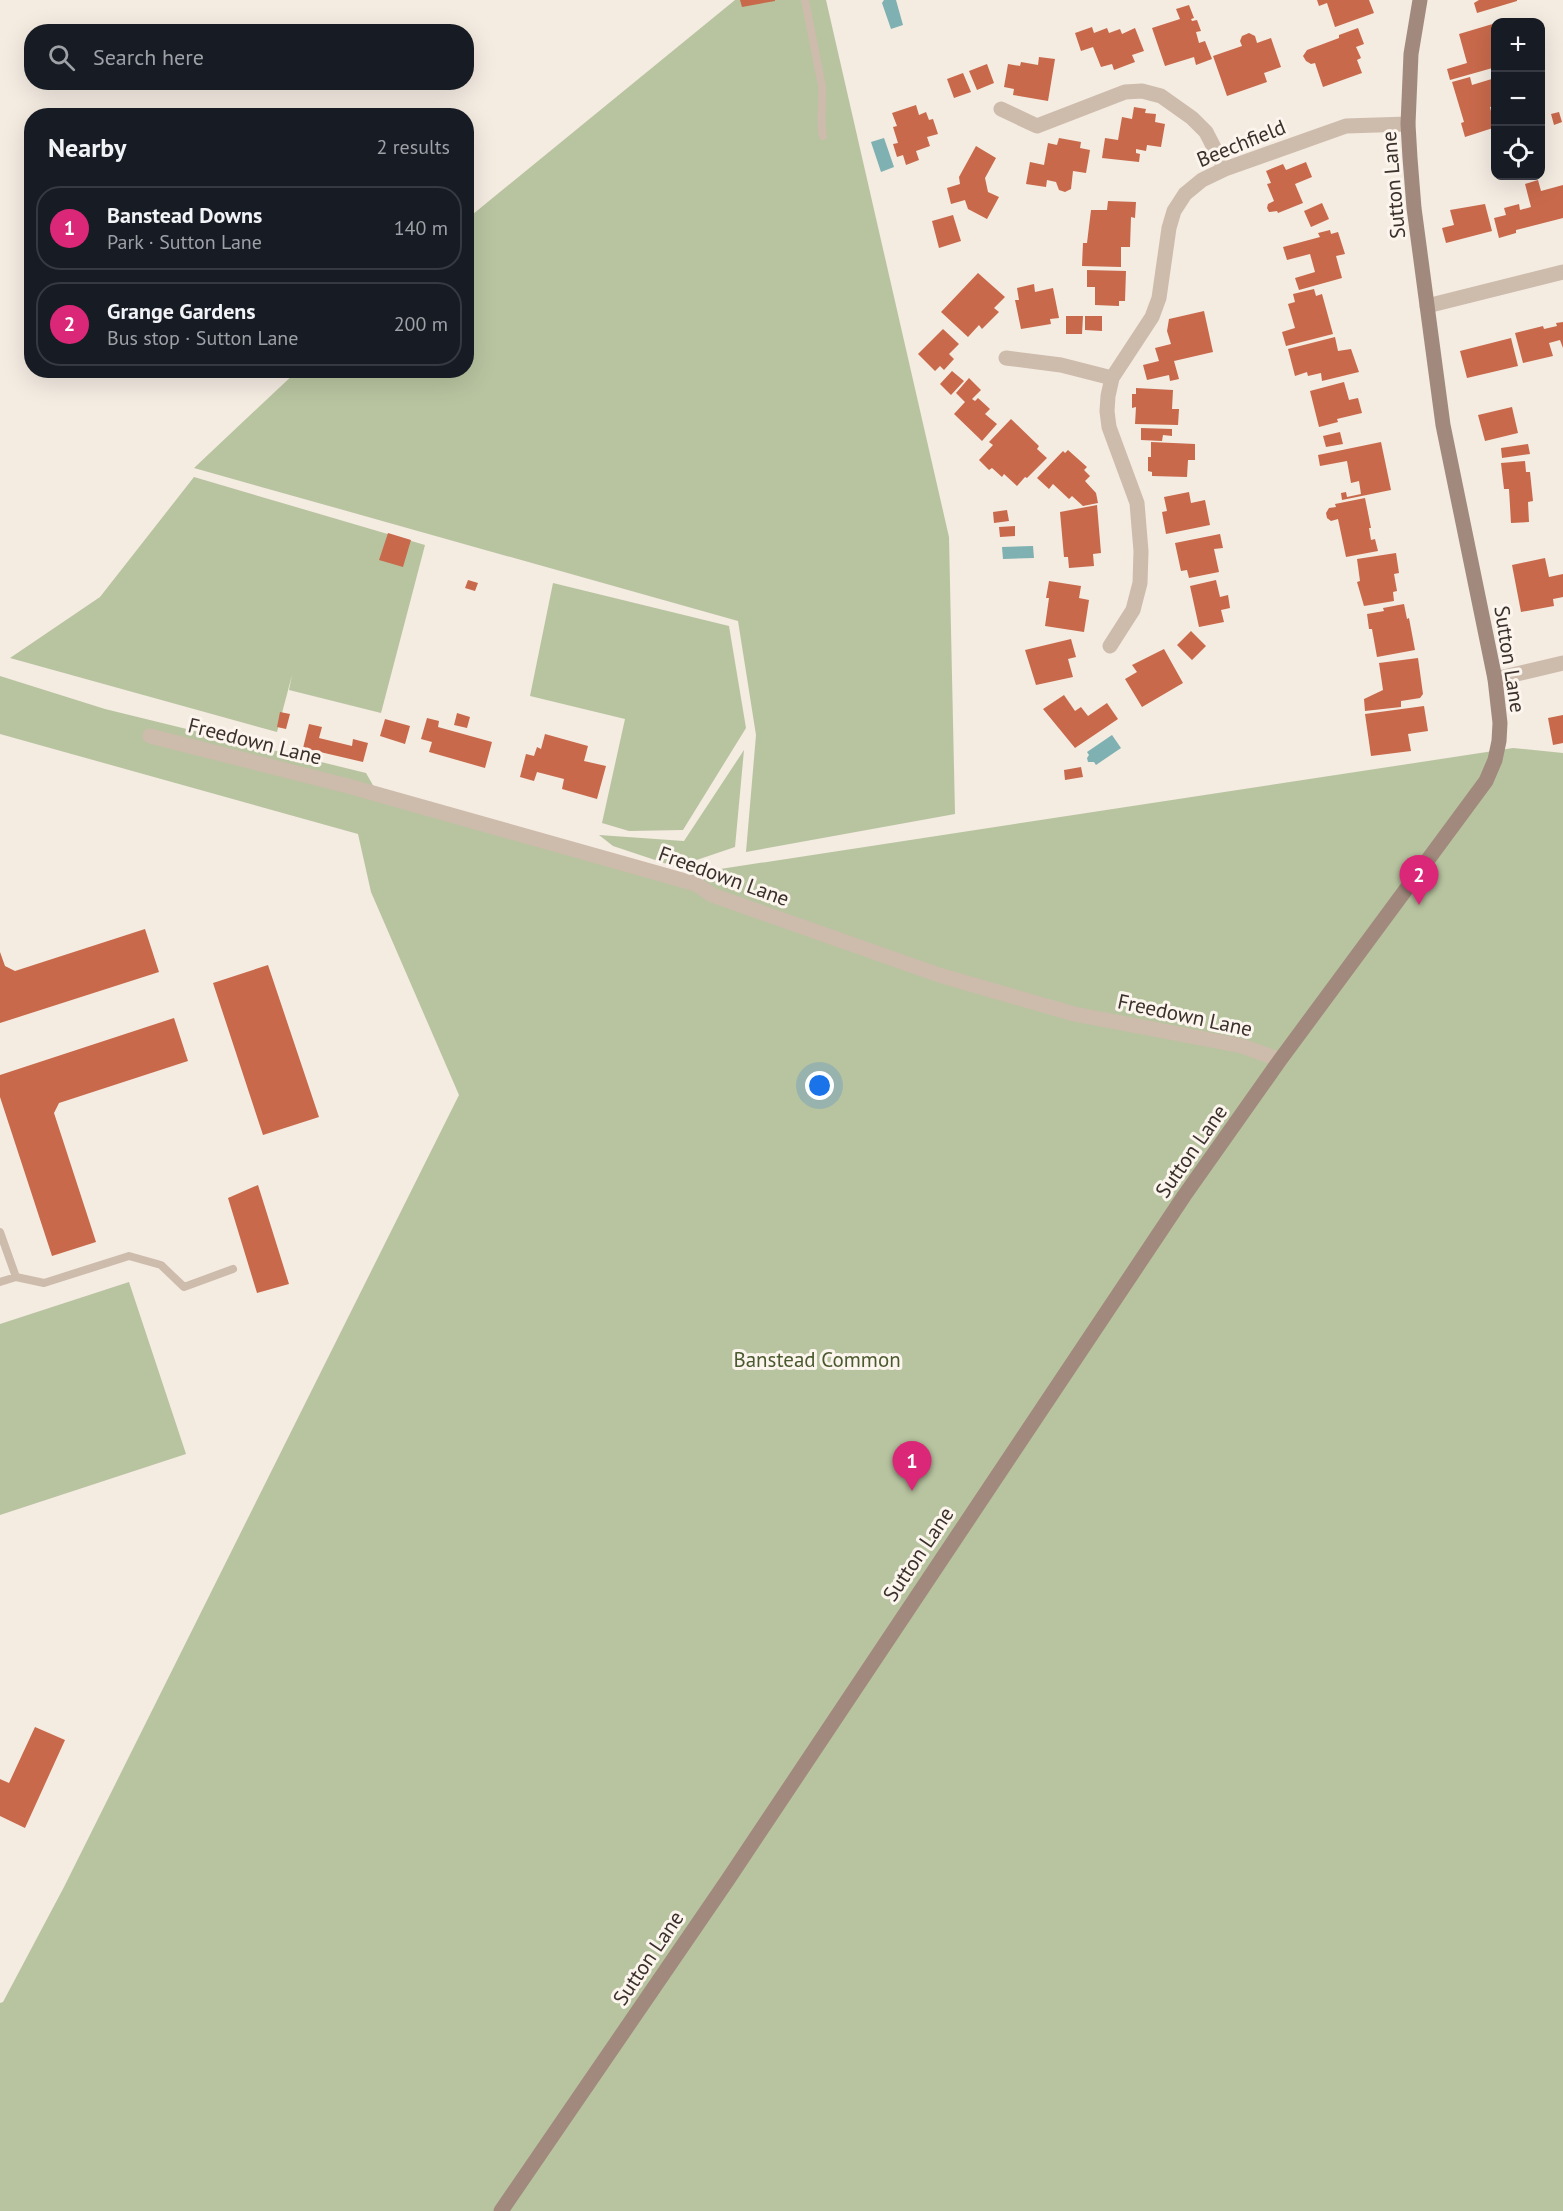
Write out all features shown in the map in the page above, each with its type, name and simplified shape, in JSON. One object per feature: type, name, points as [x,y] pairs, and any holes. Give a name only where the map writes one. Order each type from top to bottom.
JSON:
[{"type":"main road","name":"Sutton Lane","points":[[501,2211],[740,1861],[1177,1206],[1280,1060],[1486,781],[1495,760],[1500,723],[1495,679],[1443,425],[1414,208],[1408,124],[1412,54],[1420,0]]},
{"type":"street","points":[[1001,109],[1037,126],[1125,92],[1142,91],[1161,96],[1192,118],[1206,132],[1225,169]]},
{"type":"street","name":"Beechfield","points":[[1110,646],[1133,610],[1140,583],[1141,551],[1137,503],[1109,427],[1107,411],[1112,378],[1152,317],[1160,298],[1169,228],[1174,211],[1185,194],[1202,180],[1225,169],[1346,126],[1408,124]]},
{"type":"street","points":[[1427,306],[1563,272]]},
{"type":"street","points":[[1006,358],[1061,365],[1112,378]]},
{"type":"street","points":[[1495,679],[1563,663]]},
{"type":"street","name":"Freedown Lane","points":[[150,736],[348,786],[696,884],[712,895],[939,975],[1074,1014],[1242,1046],[1280,1060]]},
{"type":"lane","points":[[805,0],[822,86],[820,121],[823,136]]},
{"type":"lane","points":[[0,1232],[15,1277]]},
{"type":"lane","points":[[0,1282],[15,1277],[44,1282],[129,1256],[161,1265],[184,1287],[233,1269]]},
{"type":"green space","points":[[735,0],[826,0],[949,537],[955,814],[746,852],[756,735],[738,621],[194,468],[290,378],[474,378],[474,213]]},
{"type":"green space","points":[[194,477],[425,545],[381,713],[289,690],[292,675],[277,732],[10,658],[100,597]]},
{"type":"green space","points":[[553,583],[729,626],[746,728],[683,830],[629,831],[602,823],[625,719],[530,696]]},
{"type":"green space","name":"Banstead Common","points":[[0,676],[105,709],[366,773],[378,794],[668,877],[1513,748],[1563,753],[1563,2211],[0,2211],[0,2003],[3,2002],[64,1887],[459,1095],[371,892],[358,834],[0,734]]},
{"type":"green space","points":[[744,750],[735,847],[676,867],[613,846],[599,835],[684,841]]},
{"type":"green space","points":[[129,1282],[186,1454],[0,1515],[0,1324]]},
{"type":"water","points":[[884,0],[896,0],[903,25],[891,29],[882,3]]},
{"type":"water","points":[[884,138],[894,167],[881,172],[871,142]]},
{"type":"water","points":[[1033,546],[1034,558],[1003,559],[1002,547]]},
{"type":"water","points":[[1112,735],[1121,748],[1096,765],[1094,762],[1088,762],[1087,752]]},
{"type":"building","points":[[740,0],[775,0],[775,1],[742,7]]},
{"type":"building","points":[[1317,0],[1369,0],[1374,13],[1335,27],[1327,3],[1319,6]]},
{"type":"building","points":[[1479,0],[1517,1],[1477,13],[1474,3]]},
{"type":"building","points":[[1189,5],[1194,18],[1191,19],[1192,21],[1197,20],[1201,31],[1196,32],[1199,43],[1205,41],[1212,59],[1196,65],[1194,57],[1165,66],[1152,28],[1180,19],[1176,9]]},
{"type":"building","points":[[1491,24],[1491,68],[1450,80],[1447,69],[1467,63],[1459,34]]},
{"type":"building","points":[[1092,27],[1094,33],[1107,28],[1109,33],[1120,29],[1122,34],[1135,28],[1144,51],[1132,55],[1135,62],[1114,70],[1112,64],[1101,67],[1093,47],[1081,51],[1075,33]]},
{"type":"building","points":[[1358,28],[1364,44],[1356,47],[1361,58],[1357,60],[1362,73],[1323,87],[1315,63],[1311,64],[1303,56],[1307,50]]},
{"type":"building","points":[[1249,33],[1255,36],[1257,43],[1271,38],[1281,67],[1264,73],[1267,82],[1227,96],[1213,56],[1242,46],[1240,41],[1242,36]]},
{"type":"building","points":[[1039,57],[1055,59],[1048,101],[1013,95],[1014,89],[1004,87],[1008,64],[1020,66],[1021,62],[1038,65]]},
{"type":"building","points":[[987,64],[994,83],[977,90],[969,71]]},
{"type":"building","points":[[963,73],[971,92],[954,98],[947,79]]},
{"type":"building","points":[[1470,77],[1472,85],[1491,79],[1491,129],[1465,137],[1461,123],[1464,122],[1452,82]]},
{"type":"building","points":[[916,105],[919,115],[926,112],[929,120],[933,119],[938,134],[927,137],[930,146],[916,151],[919,160],[906,165],[903,155],[897,157],[893,144],[898,143],[893,127],[897,126],[892,113]]},
{"type":"building","points":[[1134,107],[1146,109],[1145,113],[1156,114],[1155,122],[1165,124],[1161,147],[1147,145],[1146,151],[1136,149],[1136,153],[1140,154],[1139,162],[1102,158],[1105,138],[1118,140],[1122,117],[1132,119]]},
{"type":"building","points":[[1559,112],[1562,122],[1554,125],[1551,114]]},
{"type":"building","points":[[1059,138],[1081,142],[1080,148],[1090,150],[1086,173],[1073,171],[1071,189],[1065,192],[1059,190],[1056,182],[1047,180],[1046,187],[1026,184],[1030,162],[1044,165],[1048,143],[1057,145]]},
{"type":"building","points":[[976,146],[996,158],[985,178],[988,192],[999,197],[987,219],[968,209],[965,200],[951,204],[947,188],[960,184],[959,177]]},
{"type":"building","points":[[1306,162],[1312,177],[1295,184],[1303,203],[1278,213],[1277,211],[1269,212],[1268,204],[1274,201],[1267,184],[1271,183],[1266,171],[1283,164],[1286,170]]},
{"type":"building","points":[[1538,180],[1541,191],[1563,185],[1563,218],[1516,230],[1516,233],[1499,238],[1494,218],[1506,215],[1504,208],[1519,204],[1520,210],[1531,207],[1525,184]]},
{"type":"building","points":[[1108,201],[1136,202],[1135,218],[1131,217],[1130,247],[1121,247],[1121,267],[1082,266],[1083,243],[1087,243],[1091,210],[1107,210]]},
{"type":"building","points":[[1322,203],[1329,219],[1311,227],[1304,211]]},
{"type":"building","points":[[1485,204],[1492,231],[1446,243],[1442,228],[1454,225],[1450,210]]},
{"type":"building","points":[[953,215],[961,241],[939,248],[932,221]]},
{"type":"building","points":[[1330,230],[1331,234],[1338,232],[1345,254],[1336,256],[1342,278],[1299,290],[1295,278],[1315,272],[1310,254],[1287,260],[1283,247],[1320,237],[1318,233]]},
{"type":"building","points":[[1087,270],[1126,271],[1125,301],[1119,301],[1119,306],[1095,305],[1095,287],[1087,287]]},
{"type":"building","points":[[978,273],[1005,297],[994,308],[999,312],[982,329],[979,325],[968,337],[941,312]]},
{"type":"building","points":[[1034,284],[1035,292],[1053,288],[1059,318],[1050,319],[1051,324],[1021,329],[1015,300],[1019,300],[1017,288]]},
{"type":"building","points":[[1314,289],[1316,296],[1322,294],[1333,334],[1286,346],[1282,332],[1295,328],[1288,304],[1295,302],[1293,294]]},
{"type":"building","points":[[1204,311],[1213,352],[1174,361],[1179,379],[1170,381],[1169,375],[1147,380],[1143,365],[1159,361],[1155,348],[1171,344],[1167,331],[1169,319]]},
{"type":"building","points":[[1066,316],[1083,316],[1082,334],[1066,334]]},
{"type":"building","points":[[1085,316],[1102,316],[1102,331],[1085,330]]},
{"type":"building","points":[[1563,322],[1563,348],[1560,340],[1549,343],[1553,356],[1523,363],[1515,333],[1543,326],[1544,329]]},
{"type":"building","points":[[943,329],[959,344],[949,354],[954,359],[944,370],[940,366],[935,371],[918,354]]},
{"type":"building","points":[[1335,337],[1338,351],[1351,349],[1359,372],[1322,381],[1321,373],[1308,376],[1307,372],[1295,376],[1288,349]]},
{"type":"building","points":[[1511,338],[1518,366],[1467,378],[1460,351]]},
{"type":"building","points":[[952,371],[964,381],[951,395],[940,384]]},
{"type":"building","points":[[969,378],[981,390],[972,399],[975,401],[978,398],[990,409],[985,414],[997,424],[982,441],[954,414],[965,402],[956,393]]},
{"type":"building","points":[[1344,382],[1349,400],[1358,398],[1362,413],[1337,419],[1338,422],[1319,427],[1310,391]]},
{"type":"building","points":[[1136,388],[1173,390],[1172,409],[1179,409],[1178,425],[1135,424],[1136,407],[1132,408],[1132,394],[1136,394]]},
{"type":"building","points":[[1512,407],[1518,433],[1485,441],[1478,415]]},
{"type":"building","points":[[1011,419],[1039,446],[1037,449],[1047,458],[1017,486],[1004,474],[1002,477],[992,468],[989,470],[979,460],[993,445],[989,442]]},
{"type":"building","points":[[1141,428],[1172,429],[1172,436],[1163,435],[1162,441],[1141,440]]},
{"type":"building","points":[[1340,432],[1343,444],[1326,447],[1323,436]]},
{"type":"building","points":[[1151,442],[1195,444],[1195,460],[1188,460],[1187,477],[1152,476],[1152,472],[1148,471]]},
{"type":"building","points":[[1381,442],[1391,490],[1342,500],[1341,493],[1346,492],[1347,497],[1361,494],[1359,481],[1351,483],[1347,461],[1320,466],[1318,455]]},
{"type":"building","points":[[1528,444],[1530,454],[1502,458],[1501,448]]},
{"type":"building","points":[[1068,450],[1087,467],[1084,470],[1090,476],[1085,481],[1096,493],[1098,503],[1083,506],[1072,496],[1069,499],[1053,484],[1049,489],[1037,478],[1063,451],[1065,453]]},
{"type":"building","points":[[1525,461],[1526,472],[1530,472],[1533,501],[1528,502],[1529,522],[1511,523],[1509,489],[1504,489],[1501,463]]},
{"type":"building","points":[[1189,492],[1191,503],[1205,500],[1210,525],[1166,534],[1162,512],[1167,511],[1164,497]]},
{"type":"building","points":[[1365,498],[1371,540],[1375,539],[1378,551],[1346,557],[1338,519],[1331,521],[1327,518],[1326,513],[1329,508],[1336,507],[1335,504]]},
{"type":"building","points":[[1097,505],[1101,553],[1093,554],[1094,566],[1069,568],[1068,557],[1064,557],[1060,512]]},
{"type":"building","points":[[1007,510],[1009,521],[994,523],[993,512]]},
{"type":"building","points":[[1015,526],[1015,536],[1000,537],[999,527]]},
{"type":"building","points":[[388,533],[411,540],[403,567],[379,560]]},
{"type":"building","points":[[1220,534],[1223,548],[1214,549],[1219,572],[1189,578],[1187,570],[1181,571],[1175,543]]},
{"type":"building","points":[[1396,553],[1399,573],[1394,574],[1397,591],[1393,592],[1394,601],[1364,606],[1357,582],[1360,581],[1357,559]]},
{"type":"building","points":[[1545,558],[1549,577],[1563,574],[1563,597],[1553,599],[1554,606],[1521,612],[1512,565]]},
{"type":"building","points":[[468,580],[478,583],[475,591],[465,588]]},
{"type":"building","points":[[1216,580],[1220,597],[1228,595],[1230,608],[1221,610],[1224,622],[1199,627],[1190,586]]},
{"type":"building","points":[[1049,581],[1081,586],[1079,598],[1089,600],[1084,632],[1045,626]]},
{"type":"building","points":[[1404,604],[1415,650],[1377,657],[1367,614]]},
{"type":"building","points":[[1191,631],[1206,646],[1192,660],[1177,645]]},
{"type":"building","points":[[1071,639],[1076,657],[1068,659],[1073,677],[1036,685],[1025,650]]},
{"type":"building","points":[[1164,649],[1183,683],[1142,707],[1125,679],[1137,672],[1132,665]]},
{"type":"building","points":[[1418,658],[1423,694],[1420,698],[1401,701],[1401,707],[1365,711],[1364,699],[1383,690],[1379,663]]},
{"type":"building","points":[[1064,695],[1075,711],[1081,707],[1088,716],[1107,703],[1118,719],[1075,748],[1043,709]]},
{"type":"building","points":[[1424,706],[1428,731],[1408,734],[1411,751],[1371,756],[1365,714]]},
{"type":"building","points":[[280,712],[290,714],[286,729],[277,727]]},
{"type":"building","points":[[457,713],[470,717],[467,728],[454,725]]},
{"type":"building","points":[[1563,715],[1563,743],[1553,745],[1548,718]]},
{"type":"building","points":[[427,718],[439,721],[438,727],[492,742],[485,768],[429,752],[432,742],[421,739]]},
{"type":"building","points":[[385,719],[410,726],[405,744],[380,736]]},
{"type":"building","points":[[309,724],[322,727],[319,738],[352,746],[353,739],[368,743],[363,762],[303,748]]},
{"type":"building","points":[[545,734],[588,746],[584,761],[606,766],[597,799],[562,789],[564,779],[537,772],[534,781],[520,777],[526,754],[534,756],[537,747],[541,749]]},
{"type":"building","points":[[1081,767],[1083,777],[1065,780],[1064,770]]},
{"type":"building","points":[[145,929],[159,972],[0,1023],[0,952],[5,966],[15,971]]},
{"type":"building","points":[[268,965],[319,1117],[263,1135],[213,983]]},
{"type":"building","points":[[174,1018],[188,1061],[59,1103],[54,1113],[96,1242],[52,1256],[0,1097],[0,1075]]},
{"type":"building","points":[[258,1185],[289,1284],[257,1293],[228,1198]]},
{"type":"building","points":[[35,1727],[65,1740],[25,1828],[0,1816],[0,1779],[9,1783]]},
{"type":"place","name":"Grange Gardens","points":[[1419,905]]},
{"type":"place","name":"Banstead Downs","points":[[912,1491]]}]
